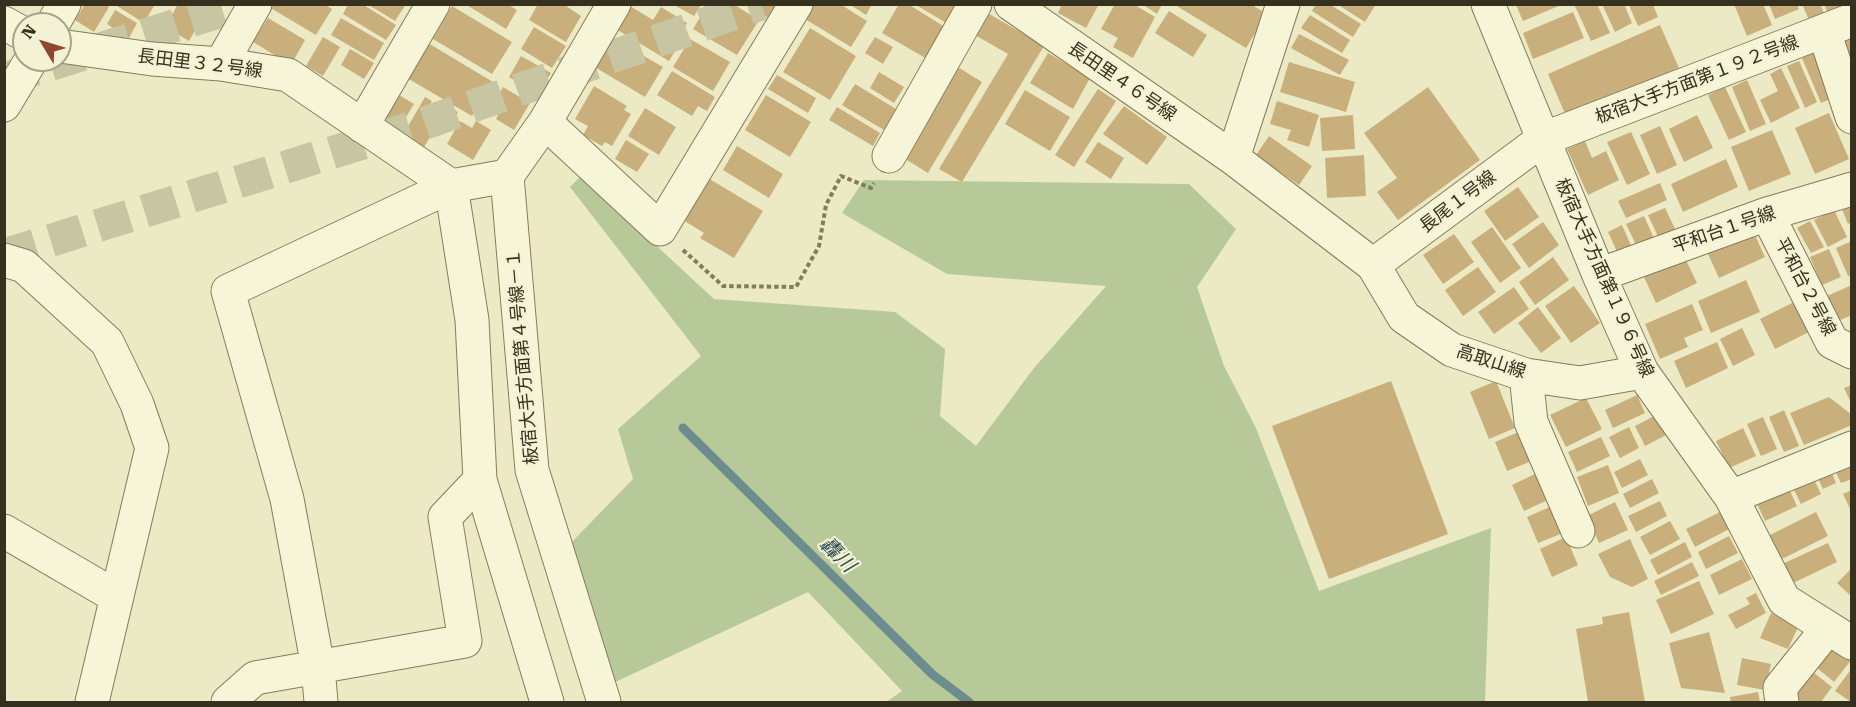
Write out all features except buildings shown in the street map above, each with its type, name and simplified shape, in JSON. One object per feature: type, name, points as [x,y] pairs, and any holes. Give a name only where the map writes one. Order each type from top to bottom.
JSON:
[{"type":"street","points":[[221,64],[255,4]]},
{"type":"street","points":[[362,126],[434,4]]},
{"type":"street","points":[[321,702],[318,667],[287,499],[228,291],[451,186],[507,176],[545,122],[614,4]]},
{"type":"street","points":[[545,122],[660,229],[796,4]]},
{"type":"street","points":[[889,156],[975,4]]},
{"type":"street","points":[[1233,158],[1283,4]]},
{"type":"street","name":"板宿大手方面第１９６号線","points":[[1488,4],[1599,275],[1642,372],[1731,497],[1784,600],[1840,636]]},
{"type":"street","name":"長田里４６号線","points":[[1024,8],[1233,158]]},
{"type":"street","points":[[1838,25],[1851,117]]},
{"type":"street","name":"板宿大手方面第１９２号線","points":[[1543,139],[1838,25]]},
{"type":"street","name":"長田里３２号線","points":[[72,48],[152,59],[221,64],[288,75],[451,186]]},
{"type":"street","points":[[4,105],[24,72]]},
{"type":"street","name":"長尾１号線","points":[[1373,265],[1543,139]]},
{"type":"street","name":"高取山線","points":[[1233,158],[1373,265],[1404,317],[1452,350],[1527,375],[1580,383],[1642,372]]},
{"type":"street","name":"板宿大手方面第４号線－１","points":[[507,176],[532,470],[604,702]]},
{"type":"street","points":[[451,186],[472,320],[480,480],[547,702]]},
{"type":"street","name":"平和台１号線","points":[[1599,275],[1767,214],[1851,189]]},
{"type":"street","name":"平和台２号線","points":[[1767,214],[1832,342],[1851,352]]},
{"type":"street","points":[[4,260],[24,266],[107,342],[137,404],[152,448],[92,702]]},
{"type":"street","points":[[1527,375],[1531,422],[1578,531]]},
{"type":"street","points":[[1731,497],[1851,448]]},
{"type":"street","points":[[228,702],[255,678],[465,641],[445,517],[480,480]]},
{"type":"street","points":[[4,531],[117,597]]},
{"type":"street","points":[[1782,702],[1780,688],[1840,636]]},
{"type":"path","points":[[660,229],[723,286],[796,287],[819,246],[826,205],[841,176],[871,188],[889,156]]},
{"type":"green space","points":[[581,176],[714,299],[895,312],[945,349],[940,416],[976,446],[1034,368],[1106,286],[947,274],[842,213],[864,180],[1189,184],[1236,229],[1197,287],[1224,366],[1256,428],[1319,591],[1491,528],[1485,702],[886,702],[902,691],[808,592],[609,685],[565,549],[633,479],[618,429],[701,356],[570,187]]},
{"type":"waterway","name":"轟川","points":[[683,428],[932,674],[969,702]]},
{"type":"tunnel","points":[[4,79],[244,4]]},
{"type":"tunnel","points":[[4,255],[411,128],[761,4]]}]
